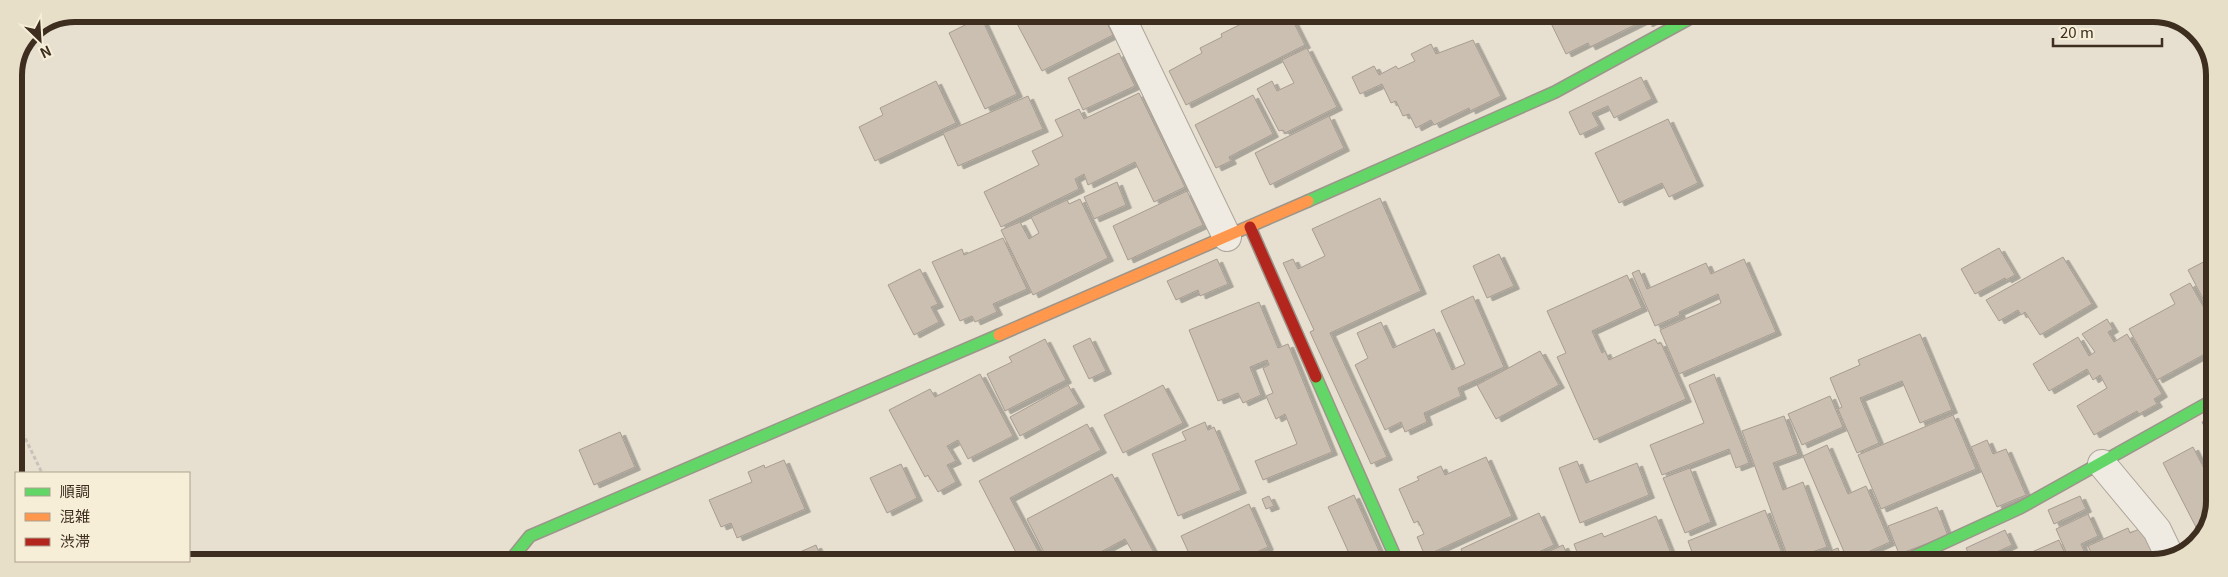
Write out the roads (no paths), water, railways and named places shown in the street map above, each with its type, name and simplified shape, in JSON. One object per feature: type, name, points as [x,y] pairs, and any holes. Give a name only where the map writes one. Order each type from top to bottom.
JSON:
[{"type":"street","points":[[1124,22],[1239,232],[1394,554]]},
{"type":"street","points":[[515,554],[530,536],[1239,232],[1555,92],[1683,22]]},
{"type":"street","points":[[1923,554],[1953,542],[2102,464],[2206,404]]},
{"type":"street","points":[[2102,464],[2157,530],[2168,552]]}]
